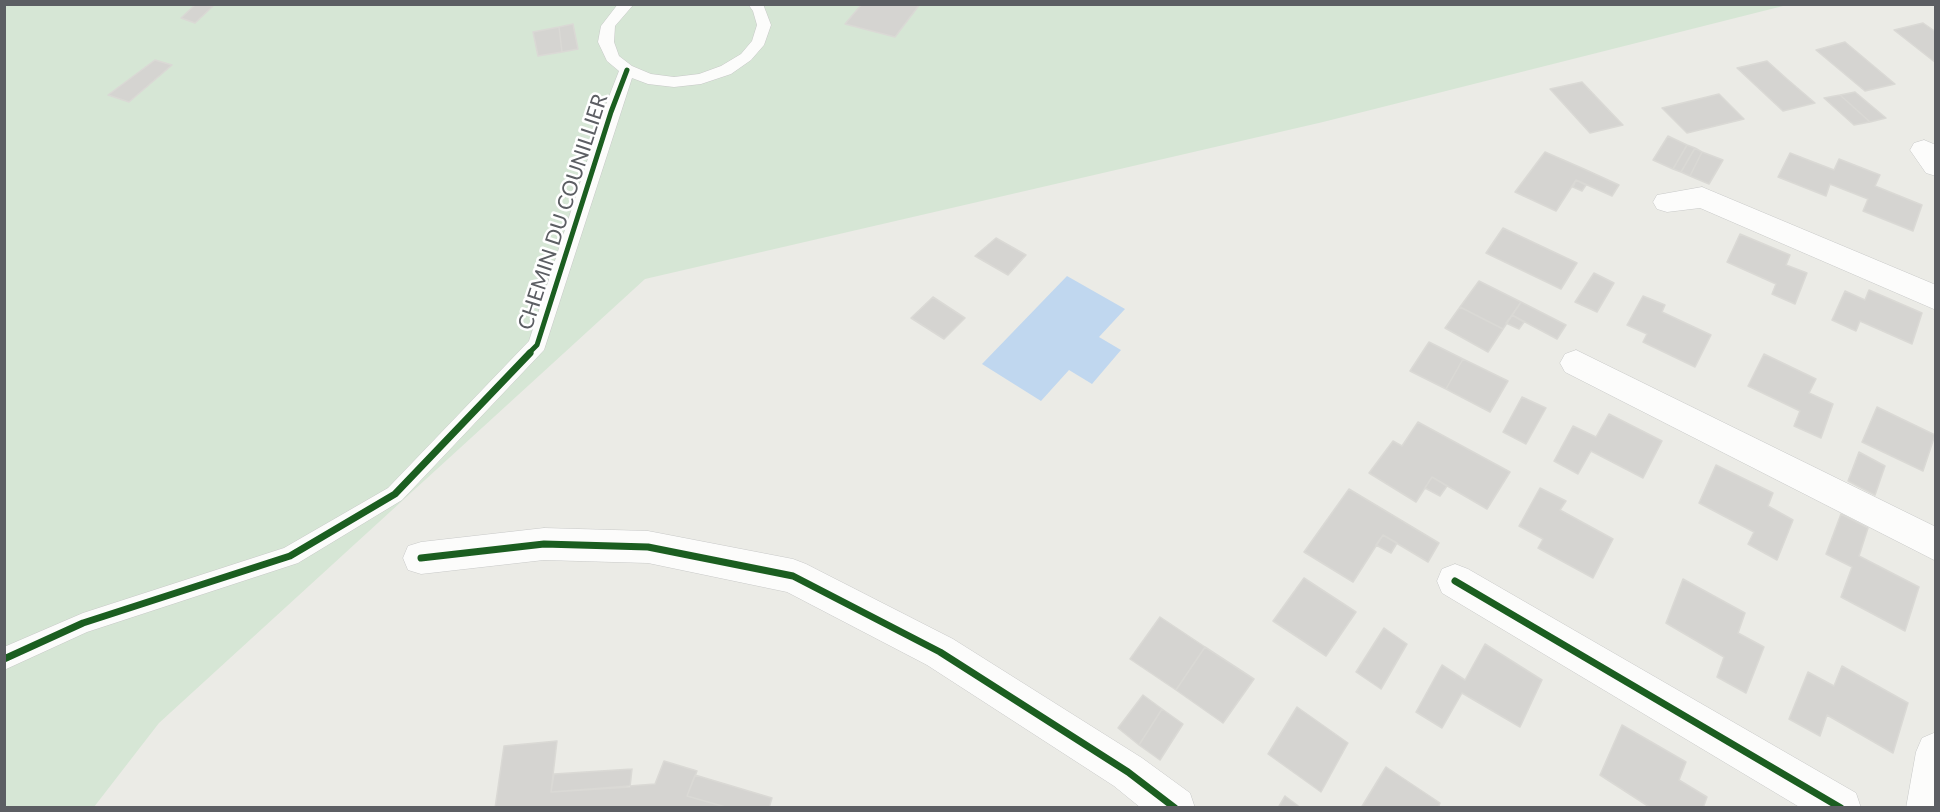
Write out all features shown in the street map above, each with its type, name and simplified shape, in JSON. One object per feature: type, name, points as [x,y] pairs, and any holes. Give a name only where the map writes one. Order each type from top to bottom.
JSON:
[{"type":"street","points":[[1667,201],[1702,197],[1935,297]]},
{"type":"street","points":[[1576,363],[1935,545]]},
{"type":"street","points":[[421,558],[544,544],[648,547],[793,576],[940,652],[1128,772],[1175,807]]},
{"type":"street","points":[[1455,581],[1841,807]]},
{"type":"street","points":[[1927,807],[1935,752]]},
{"type":"lane","points":[[627,4],[608,26],[606,42],[612,58],[627,70],[648,79],[674,82],[701,79],[726,70],[746,57],[759,42],[764,25],[756,4]]},
{"type":"lane","name":"CHEMIN DU COUNILLIER","points":[[4,659],[83,623],[290,556],[395,494],[537,345],[611,112],[627,70]]},
{"type":"green space","points":[[5,5],[1787,5],[1323,122],[645,279],[159,723],[94,807],[5,808]]},
{"type":"water","points":[[1067,276],[1125,309],[1099,337],[1121,350],[1092,384],[1069,370],[1041,401],[982,364]]},
{"type":"building","points":[[196,4],[213,6],[195,23],[181,18]]},
{"type":"building","points":[[862,4],[920,4],[895,37],[845,24]]},
{"type":"building","points":[[1923,23],[1936,32],[1936,63],[1894,30]]},
{"type":"building","points":[[573,24],[578,49],[562,52],[559,27]]},
{"type":"building","points":[[559,27],[562,52],[538,56],[533,32]]},
{"type":"building","points":[[1845,42],[1895,84],[1865,91],[1816,50]]},
{"type":"building","points":[[155,60],[172,65],[129,102],[108,95]]},
{"type":"building","points":[[1767,61],[1815,103],[1783,111],[1737,68]]},
{"type":"building","points":[[1582,82],[1623,125],[1590,133],[1550,89]]},
{"type":"building","points":[[1855,92],[1886,118],[1870,122],[1840,95]]},
{"type":"building","points":[[1719,94],[1744,119],[1687,133],[1662,108]]},
{"type":"building","points":[[1840,95],[1870,122],[1854,125],[1824,98]]},
{"type":"building","points":[[1668,136],[1687,145],[1673,169],[1653,160]]},
{"type":"building","points":[[1687,145],[1695,148],[1681,172],[1673,169]]},
{"type":"building","points":[[1695,148],[1702,152],[1690,176],[1681,172]]},
{"type":"building","points":[[1545,152],[1619,185],[1612,196],[1576,180],[1556,211],[1515,192]]},
{"type":"building","points":[[1702,152],[1723,160],[1709,184],[1690,176]]},
{"type":"building","points":[[1790,153],[1834,170],[1839,159],[1880,175],[1875,186],[1922,205],[1913,231],[1863,211],[1868,199],[1830,184],[1826,196],[1778,177]]},
{"type":"building","points":[[1576,180],[1586,185],[1582,191],[1573,187]]},
{"type":"building","points":[[1503,228],[1577,263],[1561,289],[1486,253]]},
{"type":"building","points":[[1740,234],[1790,255],[1786,265],[1807,273],[1795,304],[1772,294],[1776,284],[1727,262]]},
{"type":"building","points":[[996,238],[1026,255],[1008,275],[975,256]]},
{"type":"building","points":[[1594,273],[1614,283],[1597,312],[1575,302]]},
{"type":"building","points":[[1479,281],[1521,302],[1503,329],[1460,307]]},
{"type":"building","points":[[1869,290],[1922,313],[1912,344],[1860,321],[1856,331],[1832,320],[1845,291],[1865,300]]},
{"type":"building","points":[[1643,296],[1665,305],[1662,312],[1711,335],[1695,367],[1643,342],[1647,334],[1627,325]]},
{"type":"building","points":[[933,297],[965,318],[944,339],[911,318]]},
{"type":"building","points":[[1521,302],[1566,325],[1557,339],[1512,315]]},
{"type":"building","points":[[1460,307],[1503,329],[1488,352],[1445,328]]},
{"type":"building","points":[[1512,315],[1524,322],[1519,329],[1506,323]]},
{"type":"building","points":[[1429,342],[1463,359],[1446,389],[1410,371]]},
{"type":"building","points":[[1764,354],[1816,379],[1809,393],[1833,404],[1821,438],[1794,426],[1800,411],[1748,386]]},
{"type":"building","points":[[1463,359],[1508,381],[1490,412],[1446,389]]},
{"type":"building","points":[[1522,397],[1546,408],[1526,444],[1503,432]]},
{"type":"building","points":[[1877,407],[1935,435],[1923,471],[1862,442]]},
{"type":"building","points":[[1609,414],[1662,441],[1643,478],[1591,451],[1578,474],[1554,461],[1573,426],[1596,437]]},
{"type":"building","points":[[1418,422],[1510,472],[1487,509],[1432,477],[1416,502],[1369,473],[1393,441],[1402,446]]},
{"type":"building","points":[[1859,452],[1885,466],[1875,495],[1848,481]]},
{"type":"building","points":[[1716,465],[1773,493],[1768,506],[1793,520],[1777,560],[1748,544],[1754,532],[1699,503]]},
{"type":"building","points":[[1432,477],[1447,486],[1440,496],[1425,488]]},
{"type":"building","points":[[1540,488],[1566,501],[1560,510],[1613,539],[1593,578],[1538,548],[1543,539],[1519,526]]},
{"type":"building","points":[[1349,489],[1439,543],[1428,562],[1383,535],[1353,582],[1304,552]]},
{"type":"building","points":[[1841,514],[1868,528],[1859,556],[1919,587],[1905,631],[1841,597],[1852,567],[1826,554]]},
{"type":"building","points":[[1383,535],[1397,543],[1391,553],[1376,545]]},
{"type":"building","points":[[1304,578],[1356,612],[1326,656],[1273,621]]},
{"type":"building","points":[[1683,579],[1745,613],[1738,633],[1764,647],[1746,693],[1717,677],[1724,657],[1666,623]]},
{"type":"building","points":[[1160,617],[1205,647],[1176,690],[1130,659]]},
{"type":"building","points":[[1384,628],[1407,644],[1381,689],[1356,672]]},
{"type":"building","points":[[1485,644],[1542,680],[1520,727],[1462,693],[1442,728],[1416,712],[1442,665],[1465,680]]},
{"type":"building","points":[[1205,647],[1254,679],[1223,723],[1176,690]]},
{"type":"building","points":[[1842,666],[1908,703],[1893,753],[1827,715],[1820,736],[1789,719],[1808,672],[1834,686]]},
{"type":"building","points":[[1143,695],[1162,709],[1139,745],[1118,728]]},
{"type":"building","points":[[1297,707],[1348,743],[1321,792],[1268,754]]},
{"type":"building","points":[[1162,709],[1183,724],[1160,760],[1139,745]]},
{"type":"building","points":[[1622,725],[1686,762],[1679,780],[1707,797],[1703,808],[1651,808],[1600,775]]},
{"type":"building","points":[[557,741],[551,792],[655,784],[664,761],[697,771],[687,796],[729,808],[495,808],[504,746]]},
{"type":"building","points":[[1386,767],[1440,803],[1438,808],[1361,808]]},
{"type":"building","points":[[632,769],[630,787],[551,792],[554,774]]},
{"type":"building","points":[[695,775],[772,798],[769,808],[729,808],[687,796]]},
{"type":"building","points":[[1285,796],[1301,808],[1278,808]]},
{"type":"cycle path","points":[[4,659],[83,623],[290,556],[395,494],[537,345],[611,112],[627,70]]},
{"type":"cycle path","points":[[421,558],[544,544],[648,547],[793,576],[940,652],[1128,772],[1175,808]]},
{"type":"cycle path","points":[[1455,581],[1841,808]]}]
